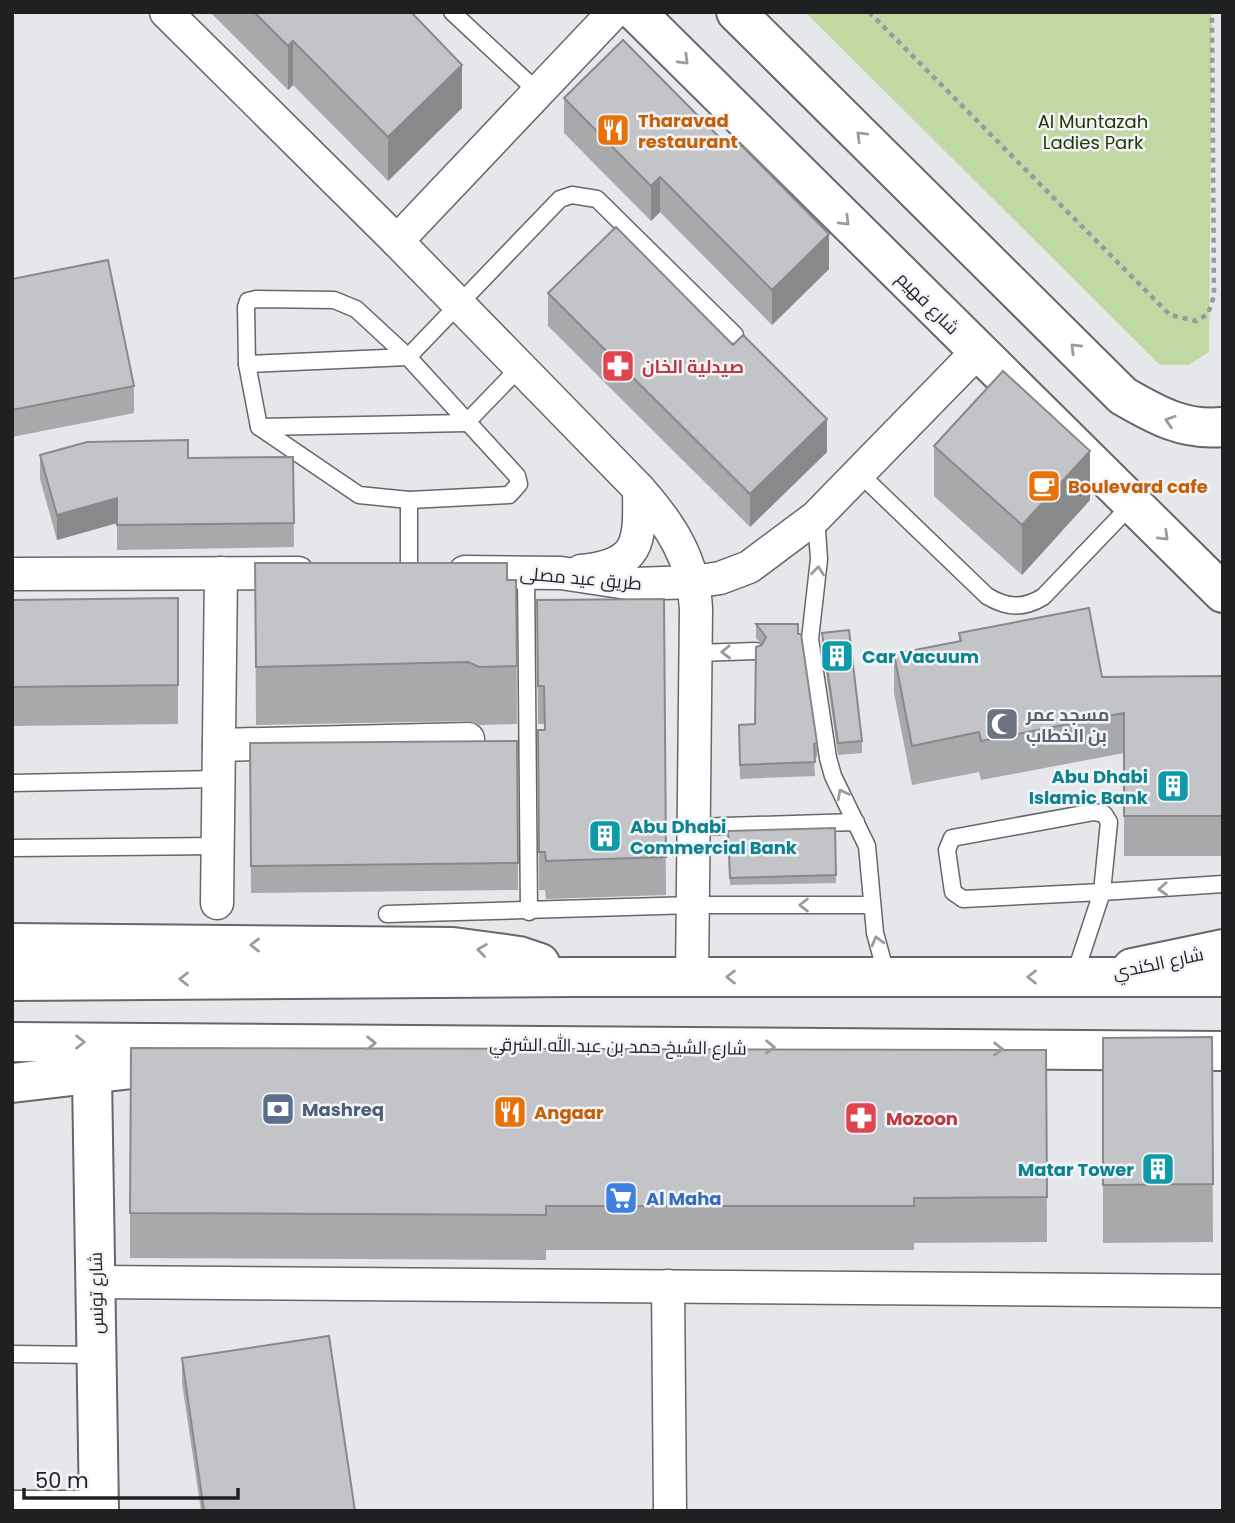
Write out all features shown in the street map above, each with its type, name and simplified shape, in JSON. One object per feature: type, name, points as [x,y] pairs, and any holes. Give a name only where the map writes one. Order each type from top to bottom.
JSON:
[{"type":"main road","name":"شارع فهيم","points":[[636,12],[1223,593]]},
{"type":"main road","points":[[736,12],[1123,396],[1166,421],[1205,429],[1223,427]]},
{"type":"main road","points":[[12,943],[453,947],[519,956],[570,977]]},
{"type":"main road","name":"شارع الكندي","points":[[1084,977],[1223,949]]},
{"type":"main road","points":[[12,981],[570,977],[1223,977]]},
{"type":"main road","name":"شارع الشيخ حمد بن عبد الله الشرقي","points":[[12,1042],[1223,1051]]},
{"type":"main road","points":[[12,1083],[92,1076],[303,1043]]},
{"type":"main road","name":"شارع تونس","points":[[92,1076],[99,1509]]},
{"type":"street","points":[[166,12],[397,241],[639,489],[673,532],[683,551],[693,582],[696,653],[692,977]]},
{"type":"street","points":[[397,241],[614,12]]},
{"type":"street","name":"طريق عيد مصلى","points":[[396,572],[526,571],[561,573],[609,583],[693,582],[720,578],[749,567],[816,517],[977,352]]},
{"type":"street","points":[[561,573],[610,568],[630,554],[638,536],[639,489]]},
{"type":"street","points":[[217,903],[221,573]]},
{"type":"street","points":[[12,574],[329,573]]},
{"type":"street","points":[[219,746],[468,739]]},
{"type":"street","points":[[96,1282],[1223,1292]]},
{"type":"street","points":[[668,1286],[670,1511]]},
{"type":"street","points":[[12,1507],[99,1509]]},
{"type":"lane","points":[[452,12],[538,92]]},
{"type":"lane","points":[[247,364],[408,357],[560,199],[584,196],[597,200],[735,335]]},
{"type":"lane","points":[[256,299],[343,303],[365,316],[408,357],[517,476],[519,484],[509,495],[409,500],[359,495],[259,427],[247,364],[248,301],[256,299]]},
{"type":"lane","points":[[259,427],[466,423],[520,367]]},
{"type":"lane","points":[[858,472],[987,596],[1007,606],[1032,604],[1043,597],[1132,503]]},
{"type":"lane","points":[[396,572],[409,500]]},
{"type":"lane","points":[[816,517],[819,559],[805,650],[830,768],[867,846],[874,933],[887,977]]},
{"type":"lane","points":[[526,571],[528,912]]},
{"type":"lane","points":[[696,653],[756,652]]},
{"type":"lane","points":[[12,783],[218,779]]},
{"type":"lane","points":[[1084,977],[1102,892],[1109,822],[1099,812],[959,835],[947,844],[953,892],[963,899],[1102,892],[1223,884]]},
{"type":"lane","points":[[694,827],[856,822]]},
{"type":"lane","points":[[12,848],[218,846]]},
{"type":"lane","points":[[387,914],[528,912],[693,905],[872,905]]},
{"type":"lane","points":[[12,1354],[97,1354]]},
{"type":"path","points":[[869,12],[1170,315],[1196,321],[1208,314],[1214,296],[1213,12]]},
{"type":"green space","name":"Al Muntazah Ladies Park","points":[[805,12],[1212,12],[1209,352],[1189,365],[1160,365]]},
{"type":"building","points":[[254,12],[411,12],[462,65],[388,137],[293,41],[288,46]]},
{"type":"building","points":[[623,40],[728,146],[735,139],[829,234],[772,290],[660,177],[651,186],[564,98]]},
{"type":"building","points":[[616,227],[733,345],[743,335],[827,419],[750,494],[548,293]]},
{"type":"building","points":[[108,260],[134,386],[12,410],[12,279]]},
{"type":"building","points":[[1003,371],[1090,451],[1022,525],[934,446]]},
{"type":"building","points":[[188,440],[188,458],[293,457],[294,523],[117,525],[117,498],[57,515],[40,455],[87,442]]},
{"type":"building","points":[[255,563],[507,563],[507,580],[516,580],[517,666],[479,667],[468,662],[256,667]]},
{"type":"building","points":[[178,598],[178,685],[12,687],[12,600]]},
{"type":"building","points":[[664,599],[666,857],[546,861],[545,852],[539,852],[538,730],[545,730],[544,686],[538,686],[537,600]]},
{"type":"building","points":[[1089,608],[1102,677],[1223,676],[1223,816],[1124,816],[1124,713],[981,741],[979,732],[912,746],[894,654],[961,641],[959,633]]},
{"type":"building","points":[[756,624],[798,624],[817,743],[814,744],[815,762],[740,765],[739,725],[755,724],[756,647],[762,645],[766,637]]},
{"type":"building","points":[[849,630],[862,741],[838,743],[822,633]]},
{"type":"building","points":[[517,741],[518,863],[251,866],[250,743]]},
{"type":"building","points":[[835,828],[836,875],[730,878],[728,831]]},
{"type":"building","name":"Matar Tower","points":[[1212,1037],[1213,1184],[1103,1185],[1103,1038]]},
{"type":"building","points":[[131,1048],[1046,1050],[1047,1197],[914,1198],[914,1206],[546,1206],[546,1215],[130,1213]]},
{"type":"building","points":[[329,1336],[355,1511],[204,1511],[182,1358]]},
{"type":"place","name":"Tharavad restaurant","points":[[613,130]]},
{"type":"place","name":"صيدلية الخان","points":[[618,366]]},
{"type":"place","name":"Boulevard cafe","points":[[1044,486]]},
{"type":"place","name":"Car Vacuum","points":[[837,656]]},
{"type":"place","name":"مسجد عمر بن الخطاب","points":[[1002,724]]},
{"type":"place","name":"Abu Dhabi Islamic Bank","points":[[1173,786]]},
{"type":"place","name":"Abu Dhabi Commercial Bank","points":[[605,836]]},
{"type":"place","name":"Mashreq","points":[[278,1109]]},
{"type":"place","name":"Angaar","points":[[510,1112]]},
{"type":"place","name":"Mozoon","points":[[861,1118]]},
{"type":"place","name":"Matar Tower","points":[[1158,1169]]},
{"type":"place","name":"Al Maha","points":[[621,1198]]}]
